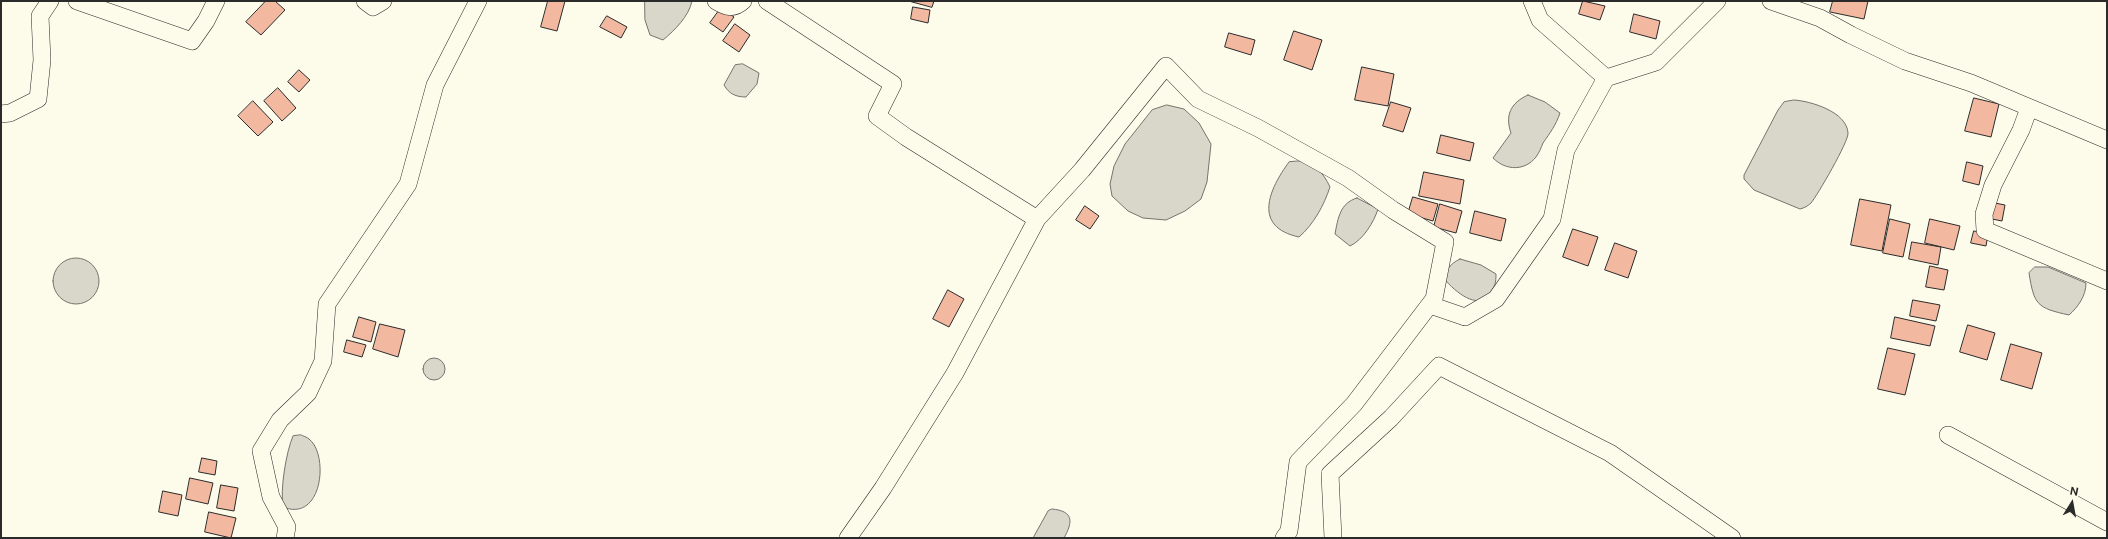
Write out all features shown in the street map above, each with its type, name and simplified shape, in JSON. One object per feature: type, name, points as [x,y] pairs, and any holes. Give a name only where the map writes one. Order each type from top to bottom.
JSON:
[{"type":"street","points":[[1,114],[10,113],[38,99],[42,60],[40,16],[50,1]]},
{"type":"street","points":[[78,1],[192,41],[206,21],[216,1]]},
{"type":"street","points":[[365,1],[373,6],[383,1]]},
{"type":"street","points":[[285,538],[287,527],[271,497],[261,451],[280,420],[308,393],[323,361],[327,304],[408,184],[436,85],[478,1]]},
{"type":"street","points":[[716,1],[727,8],[737,7],[743,1]]},
{"type":"street","points":[[767,1],[893,84],[877,116],[906,137],[1037,219]]},
{"type":"street","points":[[1532,1],[1540,20],[1606,78]]},
{"type":"street","points":[[848,538],[883,488],[955,373],[1037,219],[1082,170],[1166,66],[1198,99],[1258,128],[1348,178],[1392,210],[1445,242],[1433,306],[1465,317],[1496,299],[1552,219],[1566,150],[1606,78],[1656,62],[1717,1]]},
{"type":"street","points":[[1771,1],[1820,18],[1905,61],[1971,83],[2107,140]]},
{"type":"street","points":[[2029,108],[2021,130],[1993,185],[1984,214],[1985,230],[2107,281]]},
{"type":"street","points":[[1284,538],[1289,531],[1298,462],[1354,404],[1434,299]]},
{"type":"street","points":[[1333,538],[1330,474],[1391,418],[1439,366],[1610,453],[1732,538]]},
{"type":"street","points":[[1948,435],[2107,522]]},
{"type":"shaded area","points":[[645,1],[692,1],[685,17],[663,40],[650,35],[645,20]]},
{"type":"shaded area","points":[[743,64],[759,73],[757,84],[746,97],[733,94],[728,91],[724,85],[735,65]]},
{"type":"shaded area","points":[[1528,95],[1545,102],[1560,113],[1555,125],[1532,162],[1521,167],[1509,167],[1493,158],[1511,133],[1509,127],[1510,111],[1517,102]]},
{"type":"shaded area","points":[[1794,100],[1818,105],[1827,109],[1842,119],[1848,133],[1847,138],[1826,180],[1811,203],[1800,209],[1754,190],[1744,179],[1744,175],[1778,110],[1784,102]]},
{"type":"shaded area","points":[[1167,105],[1184,109],[1199,123],[1211,144],[1207,182],[1201,199],[1185,211],[1166,220],[1143,218],[1128,211],[1112,196],[1110,184],[1114,166],[1125,144],[1152,110]]},
{"type":"shaded area","points":[[1299,161],[1310,164],[1318,170],[1330,187],[1318,214],[1299,237],[1284,232],[1275,225],[1270,216],[1269,206],[1271,195],[1276,184],[1289,162]]},
{"type":"shaded area","points":[[1357,198],[1378,209],[1374,219],[1364,235],[1350,246],[1335,234],[1343,207],[1351,200]]},
{"type":"shaded area","points":[[76,258],[89,262],[95,268],[99,281],[95,294],[89,300],[76,304],[63,300],[57,294],[53,281],[57,268],[63,262]]},
{"type":"shaded area","points":[[1460,259],[1481,265],[1496,274],[1494,287],[1485,299],[1479,301],[1466,298],[1445,280],[1449,267]]},
{"type":"shaded area","points":[[2035,267],[2048,267],[2086,283],[2085,292],[2081,301],[2069,315],[2050,310],[2035,299],[2029,273]]},
{"type":"shaded area","points":[[434,358],[438,359],[444,365],[444,373],[438,379],[434,380],[430,379],[424,373],[423,369],[424,365],[430,359]]},
{"type":"shaded area","points":[[301,435],[308,438],[315,447],[319,458],[320,471],[318,485],[314,496],[307,505],[296,509],[283,507],[282,491],[284,471],[290,443],[293,436]]},
{"type":"shaded area","points":[[1052,509],[1064,512],[1070,518],[1069,527],[1064,538],[1033,538],[1048,511]]},
{"type":"building","points":[[266,1],[275,1],[285,10],[261,35],[246,22]]},
{"type":"building","points":[[548,1],[565,1],[557,31],[541,27]]},
{"type":"building","points":[[909,1],[934,1],[932,7]]},
{"type":"building","points":[[1583,1],[1605,6],[1600,20],[1579,14]]},
{"type":"building","points":[[1833,1],[1868,1],[1864,19],[1830,12]]},
{"type":"building","points":[[913,7],[930,10],[928,23],[911,19]]},
{"type":"building","points":[[721,8],[734,17],[723,32],[710,23]]},
{"type":"building","points":[[1634,14],[1660,21],[1656,39],[1630,32]]},
{"type":"building","points":[[607,16],[627,27],[621,38],[600,27]]},
{"type":"building","points":[[735,24],[750,35],[739,52],[723,41]]},
{"type":"building","points":[[1294,31],[1322,40],[1312,70],[1284,60]]},
{"type":"building","points":[[1229,33],[1255,40],[1251,55],[1225,47]]},
{"type":"building","points":[[1362,67],[1394,74],[1388,106],[1355,100]]},
{"type":"building","points":[[299,70],[310,80],[299,92],[288,82]]},
{"type":"building","points":[[278,88],[296,108],[282,121],[264,101]]},
{"type":"building","points":[[1974,98],[1999,104],[1991,137],[1965,131]]},
{"type":"building","points":[[253,101],[273,122],[258,136],[238,116]]},
{"type":"building","points":[[1391,102],[1411,108],[1403,132],[1383,126]]},
{"type":"building","points":[[1441,135],[1474,143],[1470,161],[1437,153]]},
{"type":"building","points":[[1967,162],[1983,166],[1979,185],[1963,181]]},
{"type":"building","points":[[1424,172],[1464,180],[1460,204],[1419,196]]},
{"type":"building","points":[[1413,197],[1438,204],[1433,221],[1408,214]]},
{"type":"building","points":[[1860,199],[1891,205],[1882,251],[1851,245]]},
{"type":"building","points":[[1990,202],[2005,205],[2002,221],[1987,218]]},
{"type":"building","points":[[1440,204],[1462,211],[1456,233],[1434,227]]},
{"type":"building","points":[[1085,206],[1099,216],[1090,229],[1076,220]]},
{"type":"building","points":[[1475,211],[1506,219],[1501,241],[1470,233]]},
{"type":"building","points":[[1890,219],[1910,224],[1903,257],[1883,253]]},
{"type":"building","points":[[1930,219],[1960,226],[1954,250],[1925,243]]},
{"type":"building","points":[[1573,229],[1598,237],[1588,266],[1563,257]]},
{"type":"building","points":[[1974,231],[1988,234],[1986,246],[1971,243]]},
{"type":"building","points":[[1912,242],[1941,247],[1938,265],[1909,259]]},
{"type":"building","points":[[1615,243],[1637,251],[1628,278],[1605,270]]},
{"type":"building","points":[[1930,266],[1948,270],[1944,290],[1926,287]]},
{"type":"building","points":[[948,290],[964,299],[949,327],[933,319]]},
{"type":"building","points":[[1913,300],[1940,305],[1936,321],[1910,316]]},
{"type":"building","points":[[359,317],[376,322],[371,342],[353,337]]},
{"type":"building","points":[[1895,317],[1935,326],[1930,346],[1891,338]]},
{"type":"building","points":[[380,324],[405,330],[398,357],[373,349]]},
{"type":"building","points":[[1968,325],[1995,333],[1987,360],[1960,352]]},
{"type":"building","points":[[347,340],[366,345],[362,357],[344,352]]},
{"type":"building","points":[[2011,344],[2042,353],[2032,389],[2001,380]]},
{"type":"building","points":[[1888,348],[1915,354],[1905,395],[1878,389]]},
{"type":"building","points":[[202,458],[217,461],[215,475],[199,472]]},
{"type":"building","points":[[190,478],[213,483],[208,504],[186,499]]},
{"type":"building","points":[[221,485],[238,488],[234,511],[217,508]]},
{"type":"building","points":[[163,491],[182,495],[178,516],[159,512]]},
{"type":"building","points":[[209,512],[236,518],[231,538],[205,532]]}]
